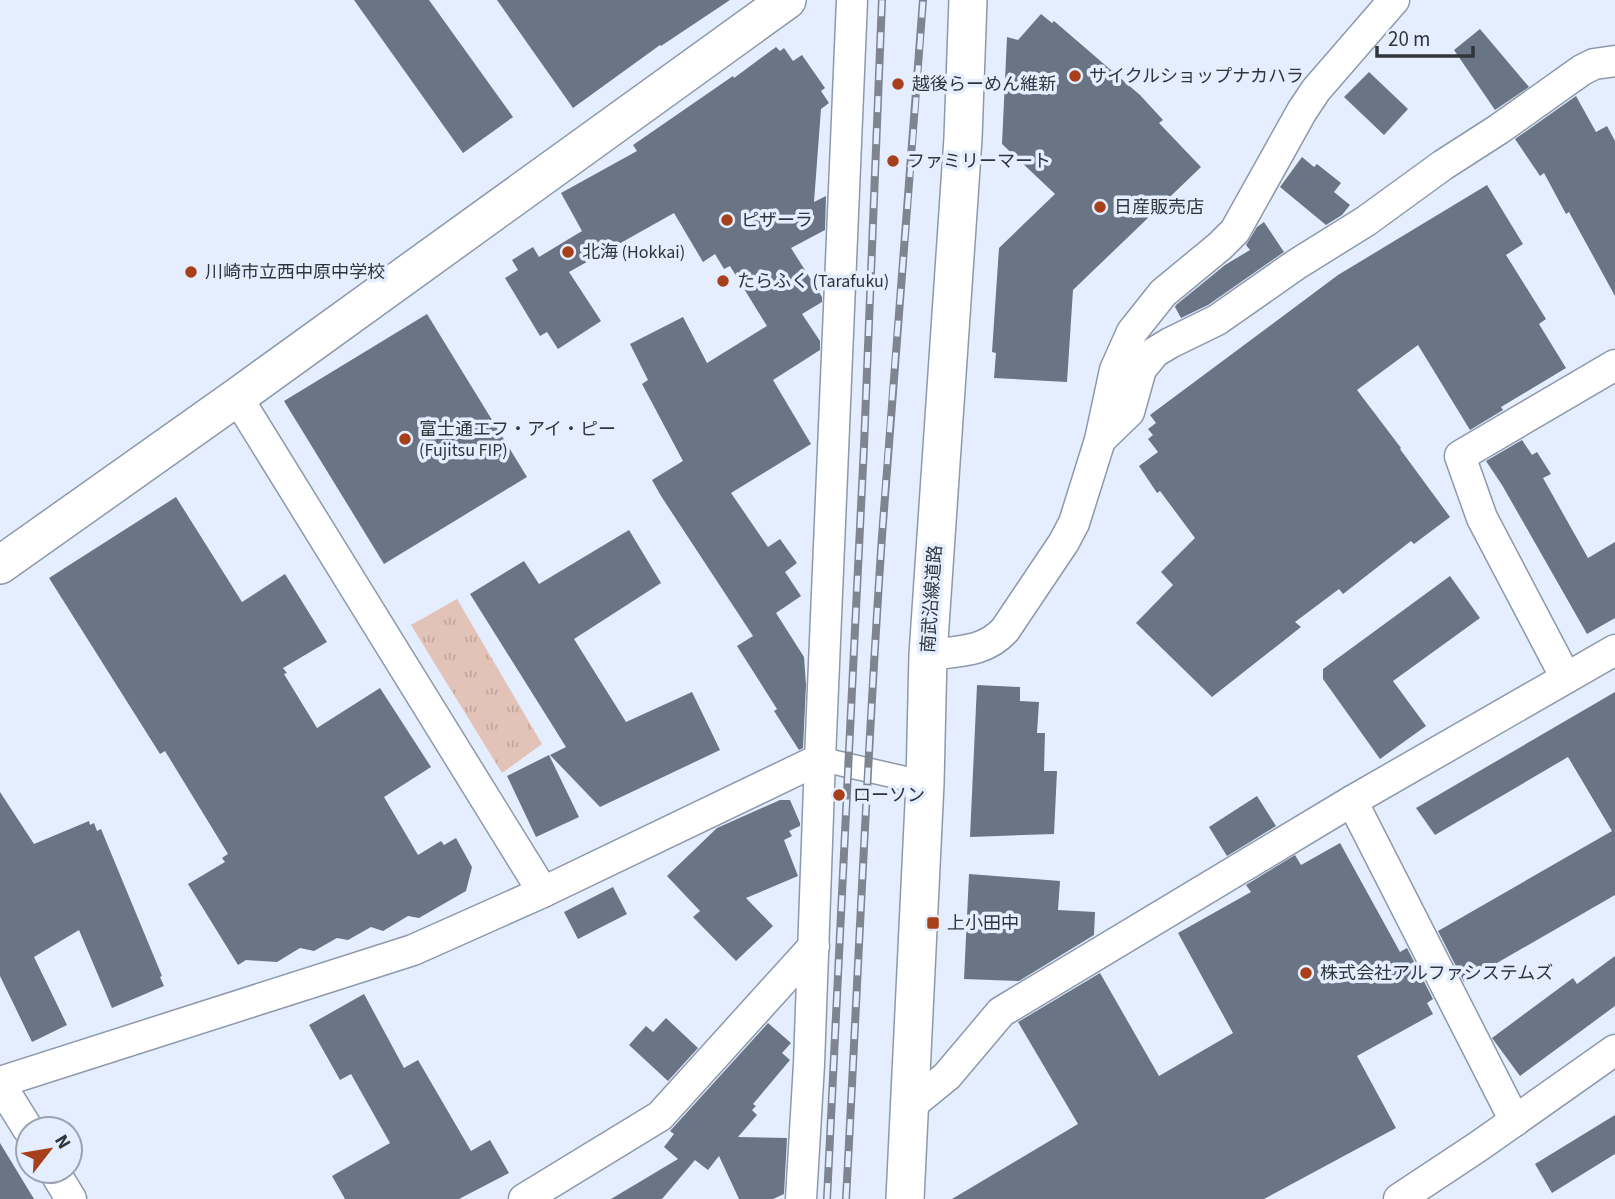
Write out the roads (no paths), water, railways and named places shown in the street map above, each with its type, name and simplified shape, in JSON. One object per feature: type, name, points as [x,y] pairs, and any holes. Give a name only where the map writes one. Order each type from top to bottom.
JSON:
[{"type":"street","points":[[0,565],[787,0]]},
{"type":"street","points":[[801,1199],[809,1064],[852,0]]},
{"type":"street","name":"南武沿線道路","points":[[905,1199],[926,783],[928,655],[963,138],[968,0]]},
{"type":"street","points":[[928,655],[985,647],[1005,630],[1074,523],[1100,440],[1115,370],[1132,332],[1163,293],[1235,231],[1316,90],[1394,0]]},
{"type":"street","points":[[1100,440],[1129,412],[1141,369],[1155,352],[1217,320],[1582,70],[1594,64],[1615,61]]},
{"type":"street","points":[[1566,678],[1482,518],[1460,456],[1615,365]]},
{"type":"street","points":[[237,397],[543,892]]},
{"type":"street","points":[[909,1107],[947,1076],[1001,1012],[1352,801],[1615,650]]},
{"type":"street","points":[[19,1115],[0,1083],[413,950],[543,892],[820,759],[926,783]]},
{"type":"street","points":[[1352,801],[1515,1121]]},
{"type":"street","points":[[524,1199],[660,1116],[814,946]]},
{"type":"street","points":[[1399,1199],[1615,1050]]},
{"type":"railway","points":[[827,1199],[864,446],[882,0]]},
{"type":"railway","points":[[846,1199],[877,619],[923,0]]},
{"type":"place","name":"サイクルショップナカハラ","points":[[1075,76]]},
{"type":"place","name":"越後らーめん維新","points":[[898,84]]},
{"type":"place","name":"ファミリーマート","points":[[893,161]]},
{"type":"place","name":"日産販売店","points":[[1100,207]]},
{"type":"place","name":"ピザーラ","points":[[727,220]]},
{"type":"place","name":"北海 (Hokkai)","points":[[568,252]]},
{"type":"place","name":"川崎市立西中原中学校","points":[[191,272]]},
{"type":"place","name":"たらふく (Tarafuku)","points":[[723,281]]},
{"type":"place","name":"富士通エフ・アイ・ピー (Fujitsu FIP)","points":[[405,439]]},
{"type":"place","name":"ローソン","points":[[839,795]]},
{"type":"place","name":"上小田中","points":[[933,923]]},
{"type":"place","name":"株式会社アルファシステムズ","points":[[1306,973]]}]
